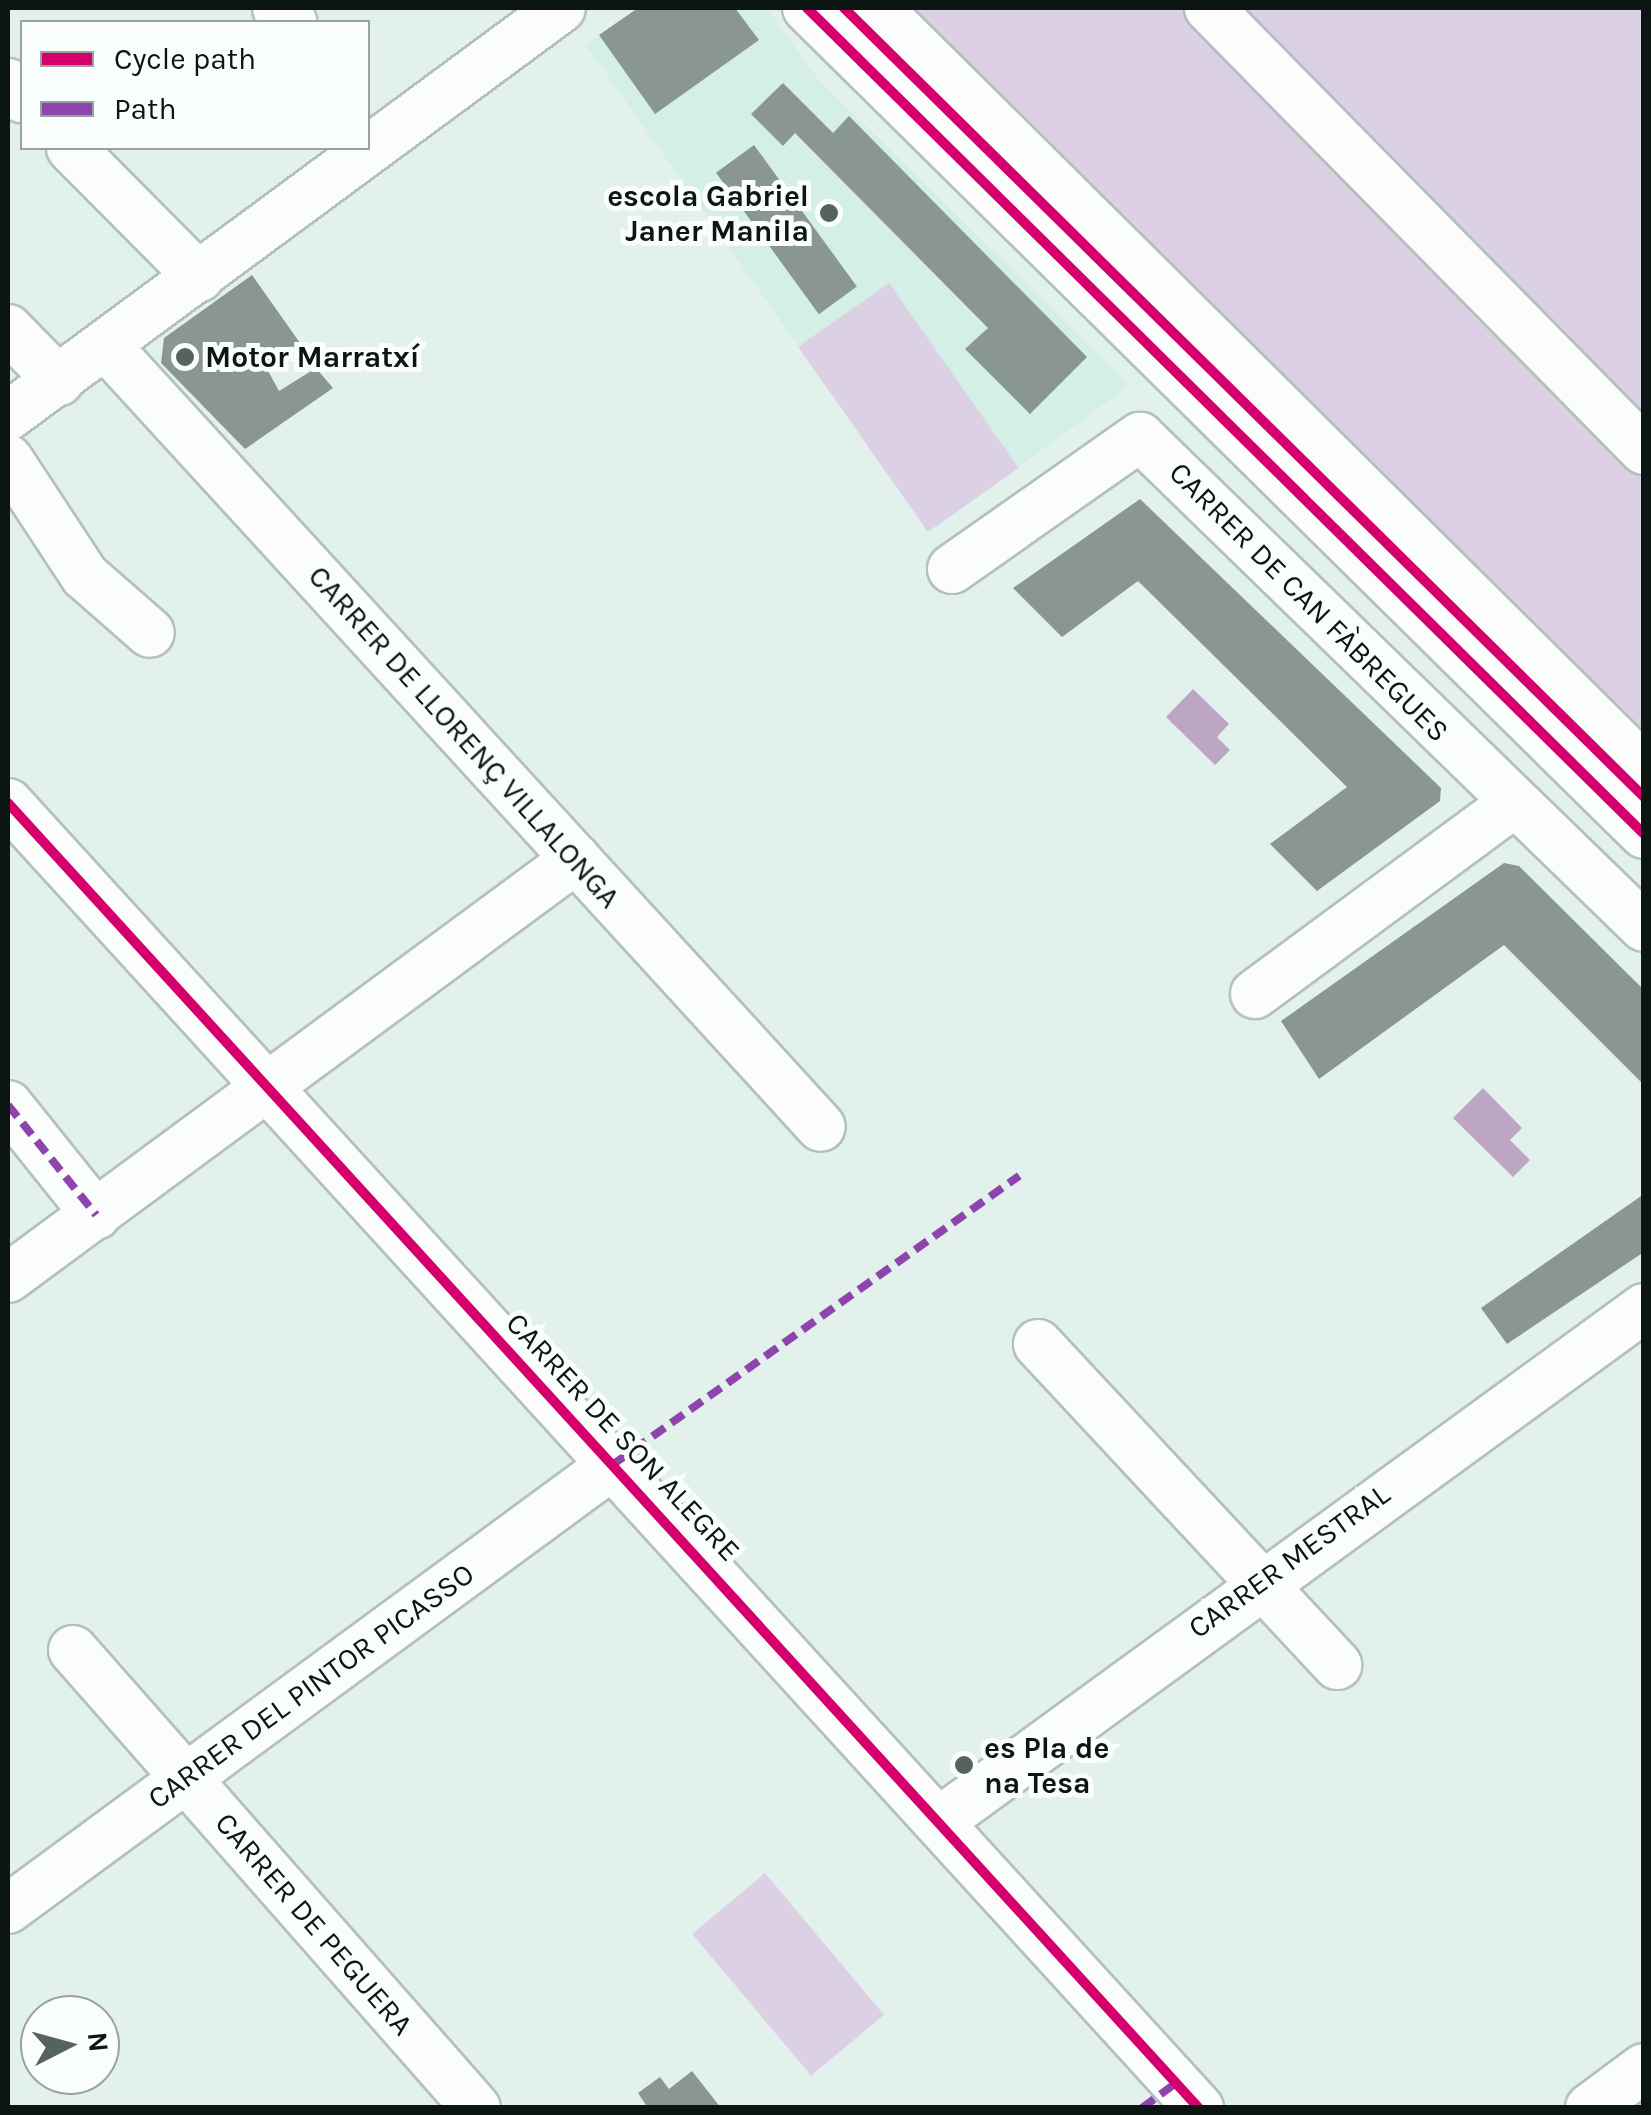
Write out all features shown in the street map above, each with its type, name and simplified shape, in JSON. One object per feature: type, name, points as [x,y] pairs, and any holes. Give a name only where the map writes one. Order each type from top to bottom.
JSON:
[{"type":"street","points":[[383,112],[561,8]]},
{"type":"street","points":[[807,8],[1644,834]]},
{"type":"street","points":[[877,8],[1644,768]]},
{"type":"street","points":[[1210,8],[1644,450]]},
{"type":"street","points":[[74,150],[199,277]]},
{"type":"street","points":[[8,416],[199,277],[341,150]]},
{"type":"street","points":[[8,330],[58,381]]},
{"type":"street","name":"CARRER DE LLORENÇ VILLALONGA","points":[[108,346],[821,1128]]},
{"type":"street","name":"CARRER DE CAN FÀBREGUES","points":[[952,569],[1140,436],[1512,804],[1644,927]]},
{"type":"street","points":[[8,459],[85,576],[150,633]]},
{"type":"street","name":"CARRER DE SON ALEGRE","points":[[8,803],[615,1463],[1199,2108]]},
{"type":"street","points":[[1254,994],[1512,804]]},
{"type":"street","points":[[8,1278],[265,1085],[576,860]]},
{"type":"street","points":[[8,1104],[96,1215]]},
{"type":"street","name":"CARRER MESTRAL","points":[[940,1822],[1259,1581],[1644,1308]]},
{"type":"street","points":[[1038,1344],[1336,1665]]},
{"type":"street","name":"CARRER DEL PINTOR PICASSO","points":[[8,1909],[615,1463]]},
{"type":"street","name":"CARRER DE PEGUERA","points":[[73,1650],[476,2108]]},
{"type":"street","points":[[1590,2108],[1644,2068]]},
{"type":"shaded area","name":"escola Gabriel Janer Manila","points":[[638,8],[767,8],[817,78],[1130,385],[930,532],[586,45]]},
{"type":"shaded area","points":[[877,8],[1643,8],[1643,766]]},
{"type":"shaded area","points":[[889,283],[1019,468],[928,532],[798,347]]},
{"type":"shaded area","points":[[1193,689],[1229,724],[1217,737],[1230,750],[1215,765],[1166,717]]},
{"type":"shaded area","points":[[1483,1088],[1522,1128],[1510,1140],[1530,1160],[1513,1177],[1453,1118]]},
{"type":"shaded area","points":[[765,1873],[884,2015],[811,2076],[692,1934]]},
{"type":"building","points":[[638,8],[735,8],[759,40],[655,114],[599,35]]},
{"type":"building","points":[[783,83],[833,133],[849,116],[1087,357],[1030,414],[965,349],[988,328],[795,133],[783,146],[751,114]]},
{"type":"building","points":[[754,145],[857,287],[819,314],[716,173]]},
{"type":"building","points":[[252,275],[300,343],[267,369],[279,391],[316,368],[333,388],[245,449],[161,363],[164,338]]},
{"type":"building","points":[[1140,499],[1441,788],[1440,801],[1317,891],[1270,844],[1347,787],[1138,581],[1062,637],[1013,588]]},
{"type":"building","points":[[1504,863],[1519,866],[1644,990],[1644,1085],[1504,945],[1319,1079],[1281,1021]]},
{"type":"building","points":[[1644,1194],[1644,1252],[1507,1344],[1481,1308]]},
{"type":"building","points":[[692,2071],[721,2108],[648,2108],[638,2093],[660,2077],[669,2089]]},
{"type":"marked path","points":[[8,1105],[96,1215]]},
{"type":"marked path","points":[[615,1463],[1019,1176]]},
{"type":"marked path","points":[[1142,2108],[1176,2083]]},
{"type":"cycle path","points":[[807,8],[1644,834]]},
{"type":"cycle path","points":[[844,8],[1644,797]]},
{"type":"cycle path","points":[[8,803],[1199,2108]]},
{"type":"place","name":"escola Gabriel Janer Manila","points":[[829,213]]},
{"type":"place","name":"Motor Marratxí","points":[[185,357]]},
{"type":"place","name":"es Pla de na Tesa","points":[[964,1765]]}]
